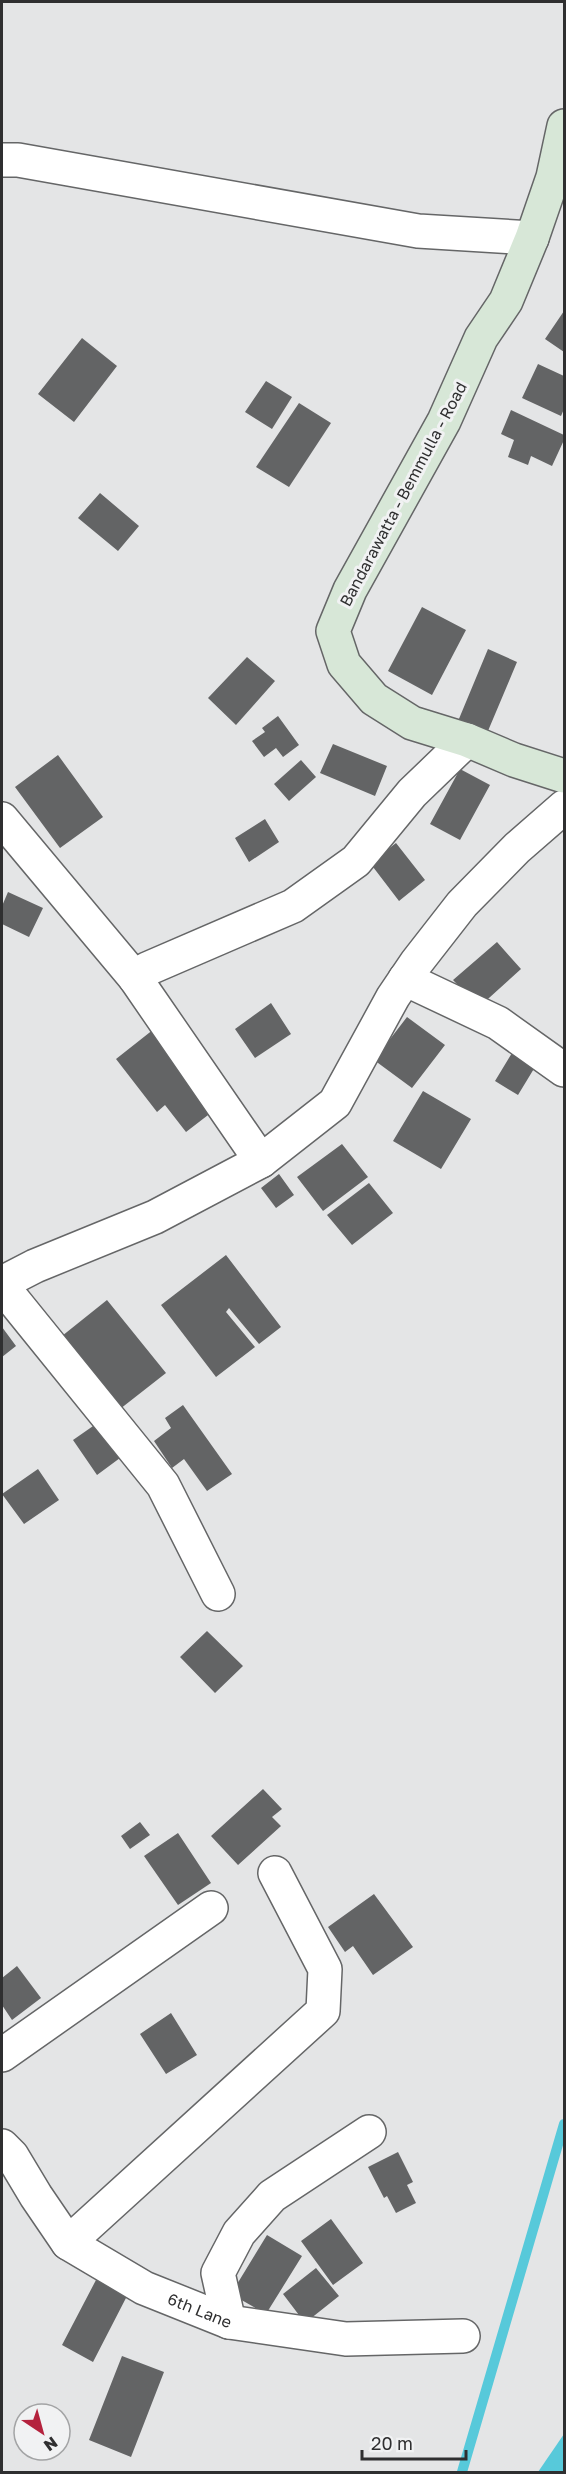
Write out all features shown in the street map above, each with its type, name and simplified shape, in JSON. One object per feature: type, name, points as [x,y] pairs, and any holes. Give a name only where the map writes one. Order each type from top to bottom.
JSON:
[{"type":"street","name":"Bandarawatta - Bemmulla - Road","points":[[564,126],[554,177],[506,301],[481,338],[444,421],[350,590],[333,632],[344,664],[374,699],[412,723],[467,740],[513,760],[564,776]]},
{"type":"street","points":[[7,166],[418,231],[532,238]]},
{"type":"street","points":[[135,978],[147,969],[293,906],[356,861],[412,793],[467,740]]},
{"type":"street","points":[[218,1594],[163,1485],[2,1285],[35,1266],[155,1217],[261,1161],[335,1103],[405,979],[462,904],[517,848],[564,807]]},
{"type":"street","points":[[2,819],[135,978],[261,1161]]},
{"type":"street","points":[[405,979],[498,1023],[564,1070]]},
{"type":"street","points":[[68,2243],[322,2012],[325,1969],[275,1873]]},
{"type":"street","points":[[2,2055],[211,1908]]},
{"type":"street","points":[[229,2322],[218,2273],[239,2233],[272,2196],[369,2132]]},
{"type":"street","name":"6th Lane","points":[[2,2146],[12,2156],[68,2243],[144,2288],[229,2322],[346,2339],[463,2336]]},
{"type":"water","points":[[564,2434],[564,2472],[538,2472]]},
{"type":"building","points":[[564,311],[564,352],[545,339]]},
{"type":"building","points":[[82,338],[117,366],[74,422],[38,394]]},
{"type":"building","points":[[538,364],[564,376],[564,409],[561,416],[522,398]]},
{"type":"building","points":[[266,381],[292,397],[272,429],[245,412]]},
{"type":"building","points":[[299,403],[331,423],[289,487],[256,467]]},
{"type":"building","points":[[511,410],[564,435],[564,440],[552,466],[531,456],[528,465],[508,457],[514,440],[501,434]]},
{"type":"building","points":[[100,493],[139,526],[118,551],[78,518]]},
{"type":"building","points":[[422,607],[466,630],[432,695],[388,671]]},
{"type":"building","points":[[488,649],[517,662],[485,738],[456,726]]},
{"type":"building","points":[[247,657],[275,681],[236,725],[208,698]]},
{"type":"building","points":[[278,716],[299,745],[283,757],[276,748],[264,757],[252,741],[265,732],[262,728]]},
{"type":"building","points":[[333,744],[387,766],[375,796],[320,773]]},
{"type":"building","points":[[58,755],[103,817],[60,848],[15,787]]},
{"type":"building","points":[[301,760],[316,777],[289,801],[274,784]]},
{"type":"building","points":[[460,769],[490,785],[460,840],[430,824]]},
{"type":"building","points":[[265,819],[279,842],[249,862],[235,838]]},
{"type":"building","points":[[396,843],[425,880],[399,901],[370,863]]},
{"type":"building","points":[[8,892],[43,908],[29,937],[2,924],[2,906]]},
{"type":"building","points":[[497,942],[521,969],[479,1007],[453,980]]},
{"type":"building","points":[[271,1003],[291,1034],[255,1058],[235,1029]]},
{"type":"building","points":[[407,1017],[445,1045],[412,1088],[374,1060]]},
{"type":"building","points":[[154,1029],[212,1112],[186,1132],[165,1105],[157,1112],[116,1059]]},
{"type":"building","points":[[512,1053],[535,1067],[518,1095],[495,1081]]},
{"type":"building","points":[[423,1091],[471,1119],[441,1169],[393,1141]]},
{"type":"building","points":[[342,1144],[368,1177],[323,1211],[297,1177]]},
{"type":"building","points":[[279,1174],[294,1195],[276,1208],[261,1188]]},
{"type":"building","points":[[369,1183],[393,1213],[352,1245],[327,1215]]},
{"type":"building","points":[[226,1255],[281,1327],[259,1344],[229,1308],[226,1312],[255,1347],[216,1377],[161,1305]]},
{"type":"building","points":[[107,1300],[166,1373],[120,1409],[62,1336]]},
{"type":"building","points":[[2,1327],[16,1346],[2,1357]]},
{"type":"building","points":[[183,1405],[232,1474],[207,1491],[184,1459],[172,1468],[154,1441],[171,1428],[165,1418]]},
{"type":"building","points":[[96,1424],[120,1458],[97,1475],[73,1440]]},
{"type":"building","points":[[38,1469],[59,1500],[24,1524],[2,1494]]},
{"type":"building","points":[[207,1631],[243,1666],[215,1693],[180,1657]]},
{"type":"building","points":[[263,1789],[282,1809],[272,1817],[281,1826],[238,1865],[211,1836]]},
{"type":"building","points":[[140,1822],[150,1835],[130,1849],[121,1836]]},
{"type":"building","points":[[178,1833],[211,1883],[178,1905],[144,1856]]},
{"type":"building","points":[[374,1894],[413,1947],[373,1975],[353,1946],[345,1952],[328,1927]]},
{"type":"building","points":[[17,1966],[41,1998],[12,2020],[2,2005],[2,1978]]},
{"type":"building","points":[[171,2013],[197,2055],[166,2074],[140,2034]]},
{"type":"building","points":[[398,2152],[413,2182],[407,2185],[416,2203],[396,2213],[387,2196],[384,2198],[368,2167]]},
{"type":"building","points":[[331,2219],[363,2263],[333,2285],[301,2241]]},
{"type":"building","points":[[267,2235],[302,2256],[266,2314],[231,2294]]},
{"type":"building","points":[[316,2268],[339,2296],[305,2323],[283,2294]]},
{"type":"building","points":[[96,2280],[127,2296],[93,2362],[62,2345]]},
{"type":"building","points":[[122,2356],[164,2372],[131,2457],[89,2440]]},
{"type":"waterway","points":[[462,2472],[564,2124]]}]
